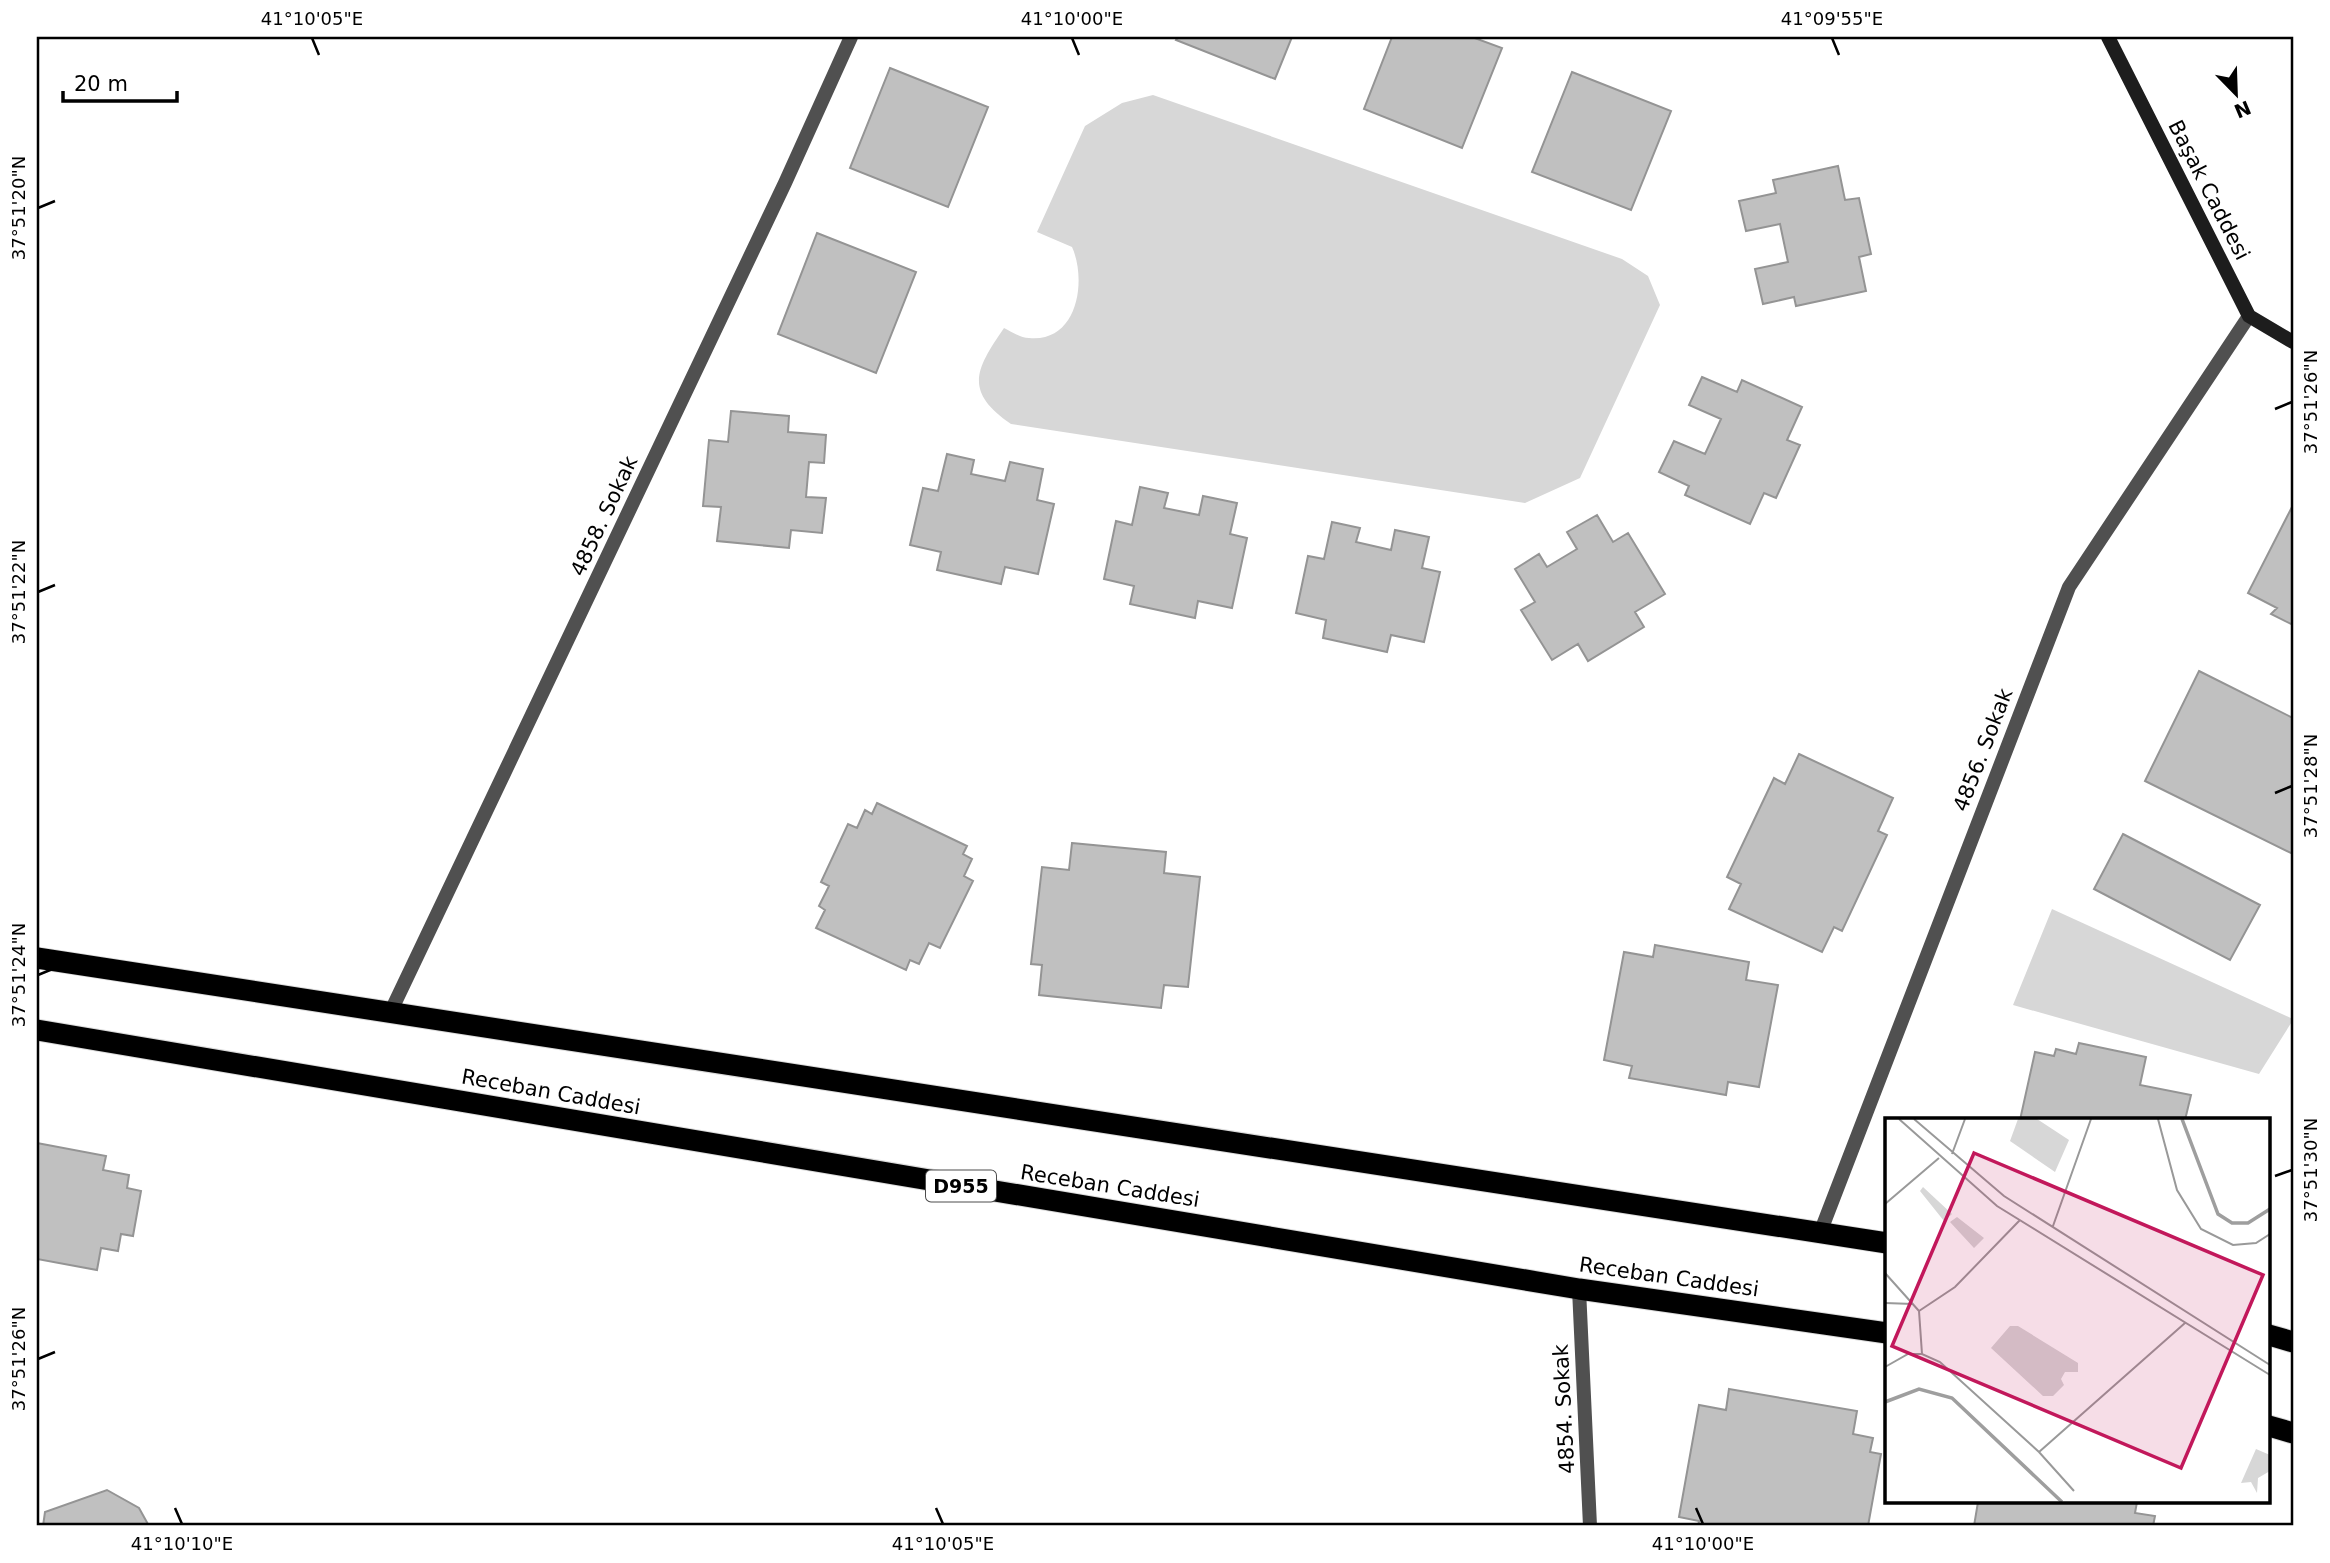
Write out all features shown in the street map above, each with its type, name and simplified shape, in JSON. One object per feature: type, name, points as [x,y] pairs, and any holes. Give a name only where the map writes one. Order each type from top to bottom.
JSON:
[{"type":"highway","points":[[37,958],[1885,1243]]},
{"type":"highway","name":"Receban Caddesi","points":[[37,1030],[1579,1289],[1885,1334]]},
{"type":"highway","points":[[2270,1335],[2293,1342]]},
{"type":"highway","points":[[2270,1426],[2293,1433]]},
{"type":"street","name":"4858. Sokak","points":[[391,1011],[779,195],[851,37]]},
{"type":"street","name":"Başak Caddesi","points":[[2108,37],[2249,316]]},
{"type":"street","points":[[2249,316],[2293,342]]},
{"type":"street","name":"4856. Sokak","points":[[1820,1233],[2069,587],[2249,316]]},
{"type":"street","name":"4854. Sokak","points":[[1579,1289],[1590,1526]]},
{"type":"shaded area","points":[[1153,95],[1622,259],[1648,276],[1660,305],[1580,478],[1525,503],[1011,424],[996,412],[980,390],[979,379],[981,368],[1004,328],[1026,338],[1046,337],[1058,331],[1068,320],[1074,307],[1078,276],[1072,247],[1037,232],[1085,126],[1122,103]]},
{"type":"shaded area","points":[[2052,909],[2293,1020],[2259,1074],[2013,1005]]},
{"type":"building","points":[[1178,37],[1292,37],[1275,79],[1176,40]]},
{"type":"building","points":[[1392,37],[1472,37],[1502,48],[1462,148],[1364,109]]},
{"type":"building","points":[[890,68],[988,107],[948,207],[850,168]]},
{"type":"building","points":[[1572,72],[1671,111],[1631,210],[1532,172]]},
{"type":"building","points":[[1838,166],[1845,200],[1859,198],[1871,254],[1859,257],[1866,291],[1796,306],[1794,297],[1763,304],[1755,269],[1788,262],[1780,224],[1746,231],[1739,201],[1776,193],[1773,180]]},
{"type":"building","points":[[817,233],[916,272],[876,373],[778,334]]},
{"type":"building","points":[[1702,377],[1737,392],[1742,380],[1802,407],[1787,440],[1800,445],[1776,498],[1764,493],[1750,524],[1685,495],[1689,486],[1659,472],[1674,441],[1705,454],[1721,419],[1689,405]]},
{"type":"building","points":[[731,411],[789,416],[788,432],[826,435],[824,463],[809,462],[806,497],[826,498],[822,533],[791,530],[789,548],[717,541],[721,507],[703,506],[709,440],[728,442]]},
{"type":"building","points":[[947,454],[974,460],[971,474],[1005,481],[1010,462],[1043,469],[1037,500],[1054,504],[1038,574],[1005,567],[1001,584],[937,570],[941,552],[910,545],[923,488],[938,491]]},
{"type":"building","points":[[1140,487],[1168,493],[1164,508],[1199,515],[1203,496],[1237,503],[1230,534],[1247,538],[1232,608],[1198,601],[1195,618],[1130,604],[1134,586],[1104,579],[1116,521],[1132,525]]},
{"type":"building","points":[[2293,505],[2293,625],[2271,614],[2277,608],[2248,593]]},
{"type":"building","points":[[1597,515],[1613,542],[1628,533],[1665,594],[1635,612],[1644,627],[1588,661],[1578,644],[1552,660],[1521,610],[1535,602],[1515,569],[1539,554],[1547,567],[1577,549],[1567,532]]},
{"type":"building","points":[[1332,522],[1360,528],[1356,542],[1391,550],[1395,530],[1429,537],[1422,568],[1440,572],[1424,642],[1391,635],[1387,652],[1323,638],[1326,620],[1296,613],[1308,556],[1324,559]]},
{"type":"building","points":[[2199,671],[2293,718],[2293,854],[2145,781]]},
{"type":"building","points":[[1799,754],[1893,798],[1878,831],[1887,835],[1842,931],[1834,927],[1822,952],[1729,909],[1741,884],[1727,877],[1774,778],[1785,784]]},
{"type":"building","points":[[877,803],[967,846],[963,854],[972,859],[964,876],[973,881],[940,948],[929,943],[919,964],[910,960],[906,970],[816,928],[825,910],[819,906],[829,886],[821,882],[848,824],[857,828],[865,810],[872,814]]},
{"type":"building","points":[[2123,834],[2260,905],[2230,960],[2094,889]]},
{"type":"building","points":[[1072,843],[1166,852],[1164,873],[1200,877],[1188,987],[1164,985],[1161,1008],[1039,995],[1042,965],[1031,964],[1042,867],[1069,870]]},
{"type":"building","points":[[1655,945],[1749,962],[1746,980],[1778,985],[1759,1087],[1728,1082],[1726,1095],[1629,1078],[1632,1066],[1604,1060],[1624,952],[1653,957]]},
{"type":"building","points":[[2079,1043],[2146,1057],[2140,1085],[2191,1095],[2185,1118],[2020,1118],[2035,1052],[2054,1056],[2056,1049],[2076,1054]]},
{"type":"building","points":[[37,1143],[106,1156],[103,1170],[129,1175],[127,1188],[141,1191],[133,1236],[121,1234],[118,1251],[101,1248],[97,1270],[37,1259]]},
{"type":"building","points":[[1729,1389],[1857,1411],[1853,1434],[1873,1438],[1870,1452],[1881,1454],[1868,1526],[1698,1526],[1699,1521],[1679,1517],[1699,1405],[1726,1410]]},
{"type":"building","points":[[107,1490],[139,1508],[149,1526],[43,1526],[45,1512]]},
{"type":"building","points":[[1978,1504],[2137,1504],[2135,1513],[2155,1516],[2153,1526],[1974,1526]]}]
